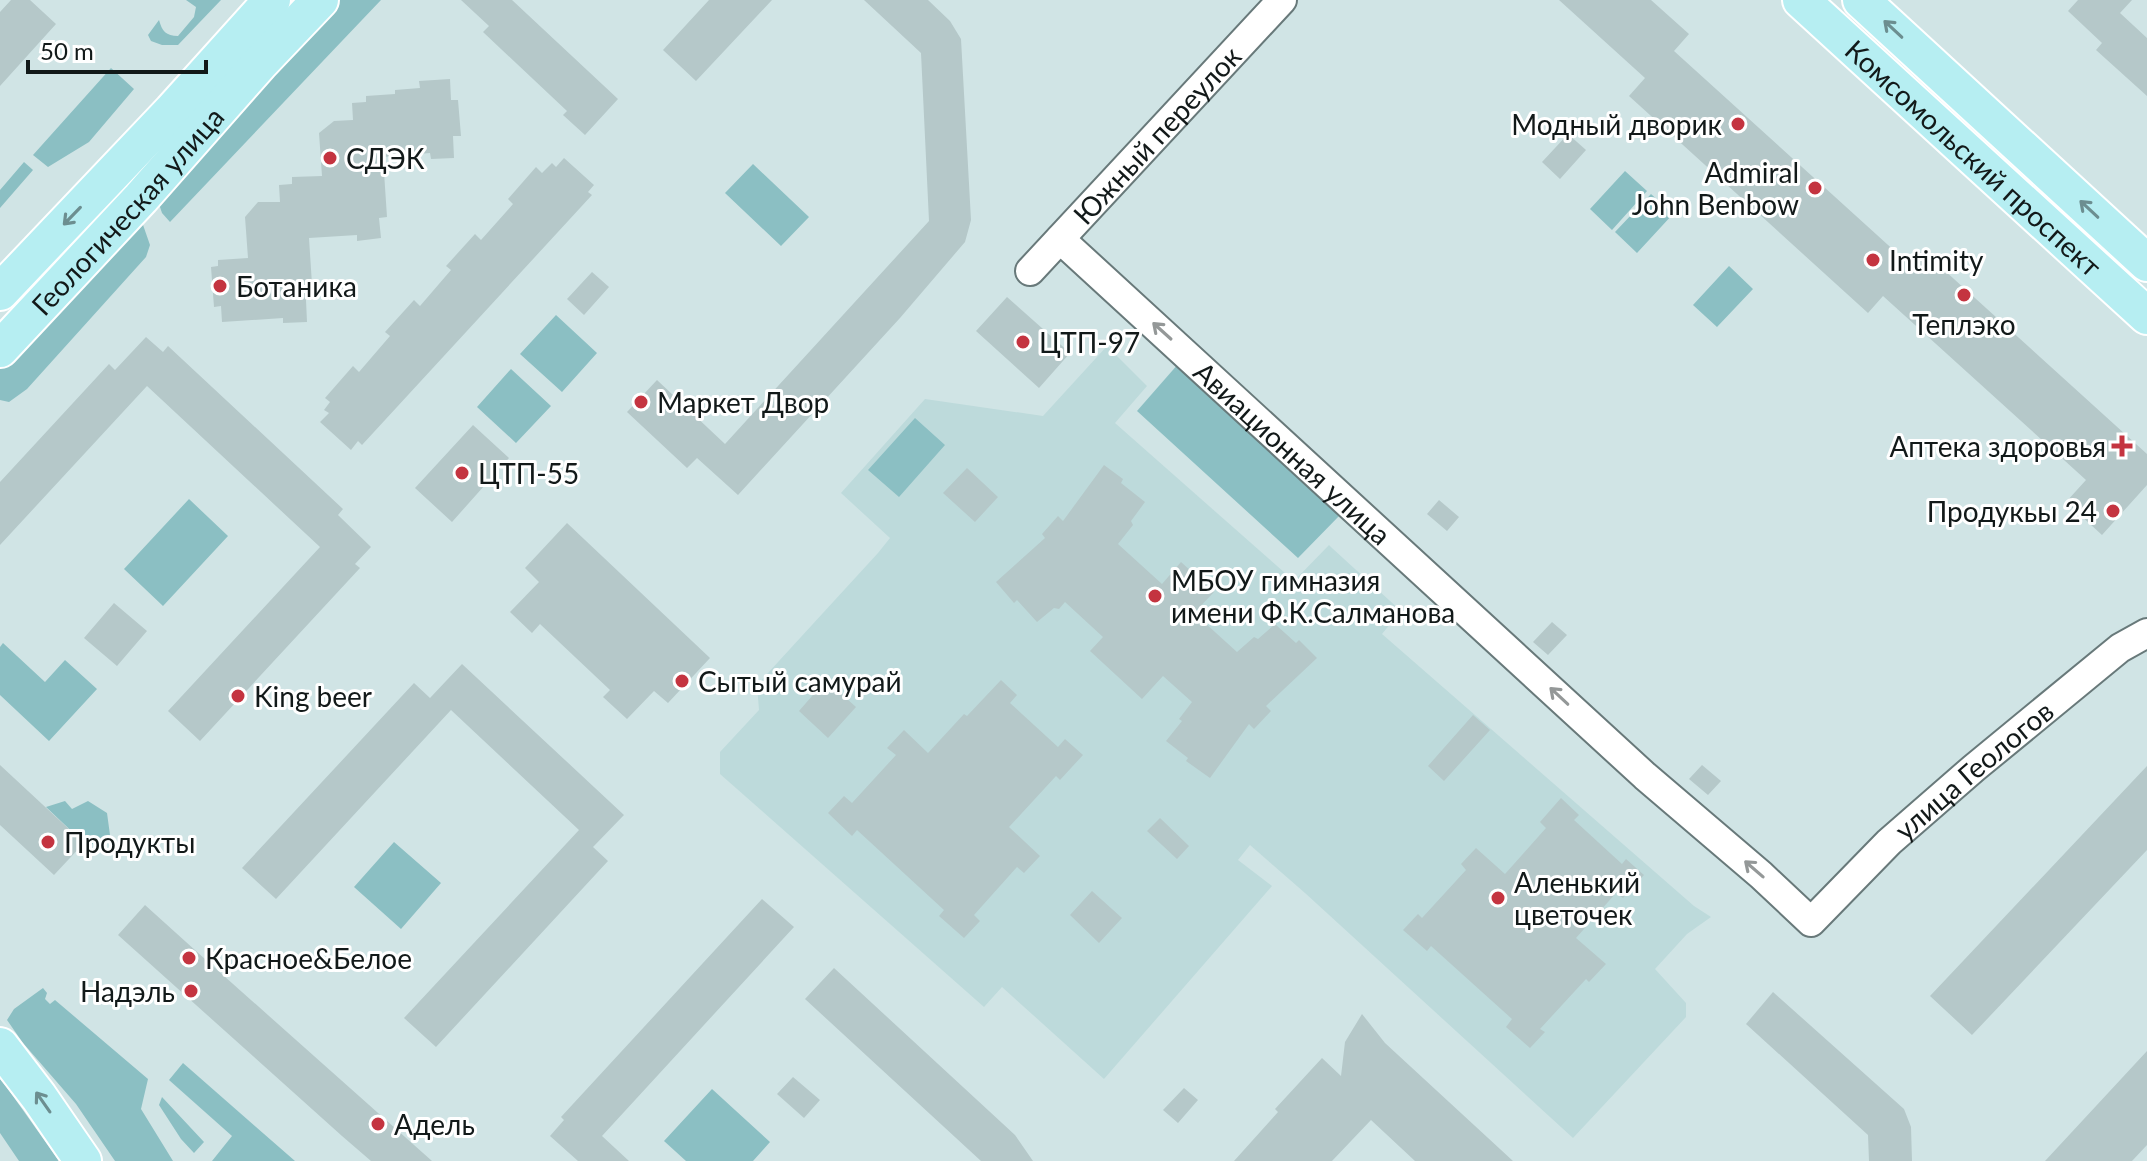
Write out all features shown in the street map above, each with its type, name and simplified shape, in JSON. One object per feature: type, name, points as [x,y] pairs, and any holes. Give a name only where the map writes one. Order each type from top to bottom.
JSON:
[{"type":"main road","name":"Геологическая улица","points":[[0,292],[172,111],[272,0]]},
{"type":"main road","name":"Геологическая улица","points":[[0,349],[320,0]]},
{"type":"main road","name":"Комсомольский проспект","points":[[1801,0],[2147,316]]},
{"type":"main road","name":"Комсомольский проспект","points":[[1861,0],[2146,262]]},
{"type":"main road","points":[[2119,291],[2146,262]]},
{"type":"main road","points":[[0,1046],[83,1161]]},
{"type":"street","name":"Южный переулок","points":[[1030,271],[1282,0]]},
{"type":"street","name":"Авиационная улица","points":[[1060,239],[1645,776],[1811,922]]},
{"type":"street","name":"улица Геологов","points":[[1811,922],[1889,842],[1965,776],[2120,648],[2147,633]]},
{"type":"shaded area","points":[[186,0],[221,0],[178,45],[151,41],[148,35],[159,20],[165,32],[178,36],[194,17],[196,7]]},
{"type":"shaded area","points":[[339,0],[381,0],[170,222],[162,213],[158,201]]},
{"type":"shaded area","points":[[111,68],[134,89],[89,142],[48,167],[33,155]]},
{"type":"shaded area","points":[[24,162],[33,170],[0,208],[0,190]]},
{"type":"shaded area","points":[[753,164],[809,217],[781,246],[725,193]]},
{"type":"shaded area","points":[[1625,171],[1647,191],[1612,230],[1590,209]]},
{"type":"shaded area","points":[[1651,194],[1673,214],[1637,253],[1615,232]]},
{"type":"shaded area","points":[[142,222],[150,245],[146,257],[27,389],[9,402],[0,400],[0,368]]},
{"type":"shaded area","points":[[1729,266],[1753,289],[1717,327],[1693,305]]},
{"type":"shaded area","points":[[556,315],[597,353],[562,392],[520,354]]},
{"type":"shaded area","points":[[1107,346],[1147,386],[1115,423],[1294,581],[1329,545],[1401,611],[1382,634],[1694,906],[1711,917],[1687,934],[1655,969],[1686,1003],[1686,1017],[1573,1138],[1250,845],[1238,860],[1272,886],[1104,1079],[1002,987],[984,1007],[720,774],[720,752],[759,710],[757,685],[890,538],[841,493],[925,399],[1043,416]]},
{"type":"shaded area","points":[[1179,363],[1341,514],[1298,558],[1137,411]]},
{"type":"shaded area","points":[[511,369],[551,406],[516,443],[477,407]]},
{"type":"shaded area","points":[[915,418],[945,445],[899,497],[868,470]]},
{"type":"shaded area","points":[[189,499],[228,536],[163,606],[124,569]]},
{"type":"shaded area","points":[[3,643],[45,682],[65,660],[97,689],[49,741],[0,695],[0,647]]},
{"type":"shaded area","points":[[65,801],[72,809],[88,801],[107,813],[110,835],[99,845],[84,843],[46,807]]},
{"type":"shaded area","points":[[394,842],[441,883],[401,929],[354,887]]},
{"type":"shaded area","points":[[43,988],[47,993],[45,999],[50,1004],[55,1000],[148,1079],[141,1109],[173,1161],[115,1161],[76,1104],[23,1043],[7,1020],[14,1009]]},
{"type":"shaded area","points":[[183,1063],[295,1161],[212,1161],[232,1136],[169,1080]]},
{"type":"shaded area","points":[[0,1079],[59,1161],[19,1161],[0,1133]]},
{"type":"shaded area","points":[[712,1089],[770,1142],[753,1161],[686,1161],[664,1141]]},
{"type":"shaded area","points":[[162,1097],[204,1142],[194,1153],[159,1105]]},
{"type":"building","points":[[11,0],[30,0],[56,24],[0,86],[0,12]]},
{"type":"building","points":[[461,0],[512,0],[618,99],[585,135],[563,115],[567,111],[483,32],[489,26]]},
{"type":"building","points":[[709,0],[772,0],[696,81],[663,50]]},
{"type":"building","points":[[864,0],[928,0],[950,21],[961,39],[971,220],[965,242],[738,495],[697,458],[687,468],[627,412],[657,380],[725,444],[929,221],[921,53]]},
{"type":"building","points":[[1559,0],[1651,0],[1689,34],[1674,51],[1909,264],[1922,250],[2147,454],[2147,485],[2102,535],[2066,502],[2086,480],[1883,296],[1868,313],[1629,96],[1645,78]]},
{"type":"building","points":[[2078,0],[2132,0],[2120,13],[2147,38],[2147,96],[2096,50],[2102,43],[2068,11]]},
{"type":"building","points":[[450,79],[451,100],[458,100],[461,136],[453,136],[454,158],[431,159],[430,153],[383,157],[387,217],[379,218],[381,238],[357,241],[357,235],[309,238],[313,300],[306,300],[307,322],[283,323],[283,318],[222,322],[221,306],[214,307],[211,267],[218,266],[218,260],[248,258],[245,217],[258,202],[280,202],[279,185],[292,184],[292,177],[322,176],[319,133],[334,121],[353,120],[352,103],[366,102],[366,96],[420,88],[419,81]]},
{"type":"building","points":[[1568,134],[1586,150],[1560,179],[1542,162]]},
{"type":"building","points":[[564,158],[594,185],[588,192],[592,195],[362,445],[358,441],[351,450],[320,422],[329,413],[324,410],[330,402],[325,398],[353,366],[359,372],[390,336],[385,332],[414,300],[420,306],[451,270],[446,266],[475,234],[481,240],[513,204],[508,199],[536,167],[542,173],[552,163],[556,167]]},
{"type":"building","points":[[592,272],[609,287],[584,315],[567,299]]},
{"type":"building","name":"ЦТП-97","points":[[1007,297],[1070,353],[1039,388],[976,331]]},
{"type":"building","points":[[146,337],[163,352],[168,346],[343,509],[338,515],[371,547],[355,564],[360,568],[200,741],[168,711],[320,547],[147,386],[0,545],[0,482],[109,364],[115,370]]},
{"type":"building","name":"ЦТП-55","points":[[473,425],[509,458],[452,522],[415,488]]},
{"type":"building","points":[[1104,465],[1145,502],[1118,544],[1162,584],[1181,562],[1214,592],[1194,613],[1237,652],[1275,624],[1296,643],[1299,640],[1317,658],[1266,706],[1271,711],[1254,729],[1249,724],[1210,778],[1186,761],[1188,758],[1166,741],[1192,702],[1163,676],[1142,699],[1090,651],[1103,637],[1065,602],[1037,622],[1017,600],[1014,603],[996,582],[1045,538],[1042,534],[1058,516],[1063,521]]},
{"type":"building","points":[[967,468],[998,497],[975,522],[943,493]]},
{"type":"building","points":[[1439,500],[1459,517],[1447,531],[1427,514]]},
{"type":"building","points":[[567,523],[710,658],[668,703],[654,691],[627,719],[603,697],[610,690],[540,624],[532,633],[510,612],[539,582],[525,568]]},
{"type":"building","points":[[114,603],[147,631],[117,666],[84,638]]},
{"type":"building","points":[[1552,622],[1567,635],[1548,655],[1533,642]]},
{"type":"building","points":[[462,664],[624,815],[593,847],[608,861],[436,1047],[404,1018],[579,830],[451,710],[276,899],[242,868],[414,683],[430,698]]},
{"type":"building","points":[[826,680],[856,707],[828,738],[799,711]]},
{"type":"building","points":[[1001,680],[1017,695],[1010,703],[1058,747],[1065,739],[1083,755],[1060,780],[1056,776],[1009,827],[1040,856],[1024,873],[1017,867],[974,915],[980,921],[964,938],[939,916],[944,910],[857,830],[852,836],[828,813],[844,796],[852,803],[896,755],[887,748],[904,730],[928,753]]},
{"type":"building","points":[[1473,715],[1490,730],[1444,781],[1428,766]]},
{"type":"building","points":[[0,765],[84,843],[54,875],[0,825]]},
{"type":"building","points":[[1702,765],[1721,781],[1708,795],[1689,779]]},
{"type":"building","points":[[2147,766],[2147,850],[1972,1035],[1930,996]]},
{"type":"building","points":[[1561,798],[1579,815],[1574,820],[1622,864],[1626,859],[1644,875],[1623,898],[1616,893],[1576,938],[1606,964],[1589,982],[1586,979],[1540,1029],[1545,1032],[1530,1048],[1506,1027],[1512,1019],[1431,946],[1427,951],[1403,930],[1418,914],[1422,918],[1466,870],[1461,864],[1476,848],[1505,874],[1546,828],[1540,822]]},
{"type":"building","points":[[1160,818],[1189,846],[1177,859],[1147,831]]},
{"type":"building","points":[[1092,891],[1122,918],[1099,943],[1070,915]]},
{"type":"building","points":[[762,899],[794,927],[602,1136],[629,1161],[578,1161],[550,1136],[564,1120],[561,1117]]},
{"type":"building","points":[[145,905],[432,1161],[371,1161],[342,1136],[118,935]]},
{"type":"building","points":[[834,968],[1015,1135],[1033,1161],[981,1161],[805,999]]},
{"type":"building","points":[[1773,992],[1904,1109],[1911,1127],[1912,1161],[1869,1161],[1868,1135],[1746,1024]]},
{"type":"building","points":[[1362,1014],[1385,1043],[1513,1161],[1415,1161],[1371,1120],[1332,1161],[1234,1161],[1278,1112],[1275,1109],[1322,1058],[1341,1076],[1345,1042]]},
{"type":"building","points":[[2147,1051],[2147,1145],[2132,1161],[2045,1161]]},
{"type":"building","points":[[793,1077],[820,1100],[804,1118],[777,1094]]},
{"type":"building","points":[[1184,1088],[1198,1100],[1178,1123],[1163,1110]]},
{"type":"place","name":"Модный дворик","points":[[1738,124]]},
{"type":"place","name":"СДЭК","points":[[330,158]]},
{"type":"place","name":"Admiral John Benbow","points":[[1815,188]]},
{"type":"place","name":"Intimity","points":[[1873,260]]},
{"type":"place","name":"Ботаника","points":[[220,286]]},
{"type":"place","name":"Теплэко","points":[[1964,295]]},
{"type":"place","name":"ЦТП-97","points":[[1023,342]]},
{"type":"place","name":"Маркет Двор","points":[[641,402]]},
{"type":"place","name":"Аптека здоровья","points":[[2122,446]]},
{"type":"place","name":"ЦТП-55","points":[[462,473]]},
{"type":"place","name":"Продукьы 24","points":[[2113,511]]},
{"type":"place","name":"МБОУ гимназия имени Ф.К.Салманова","points":[[1155,596]]},
{"type":"place","name":"Сытый самурай","points":[[682,681]]},
{"type":"place","name":"King beer","points":[[238,696]]},
{"type":"place","name":"Продукты","points":[[48,842]]},
{"type":"place","name":"Аленький цветочек","points":[[1498,898]]},
{"type":"place","name":"Красное&Белое","points":[[189,958]]},
{"type":"place","name":"Надэль","points":[[191,991]]},
{"type":"place","name":"Адель","points":[[378,1124]]}]
